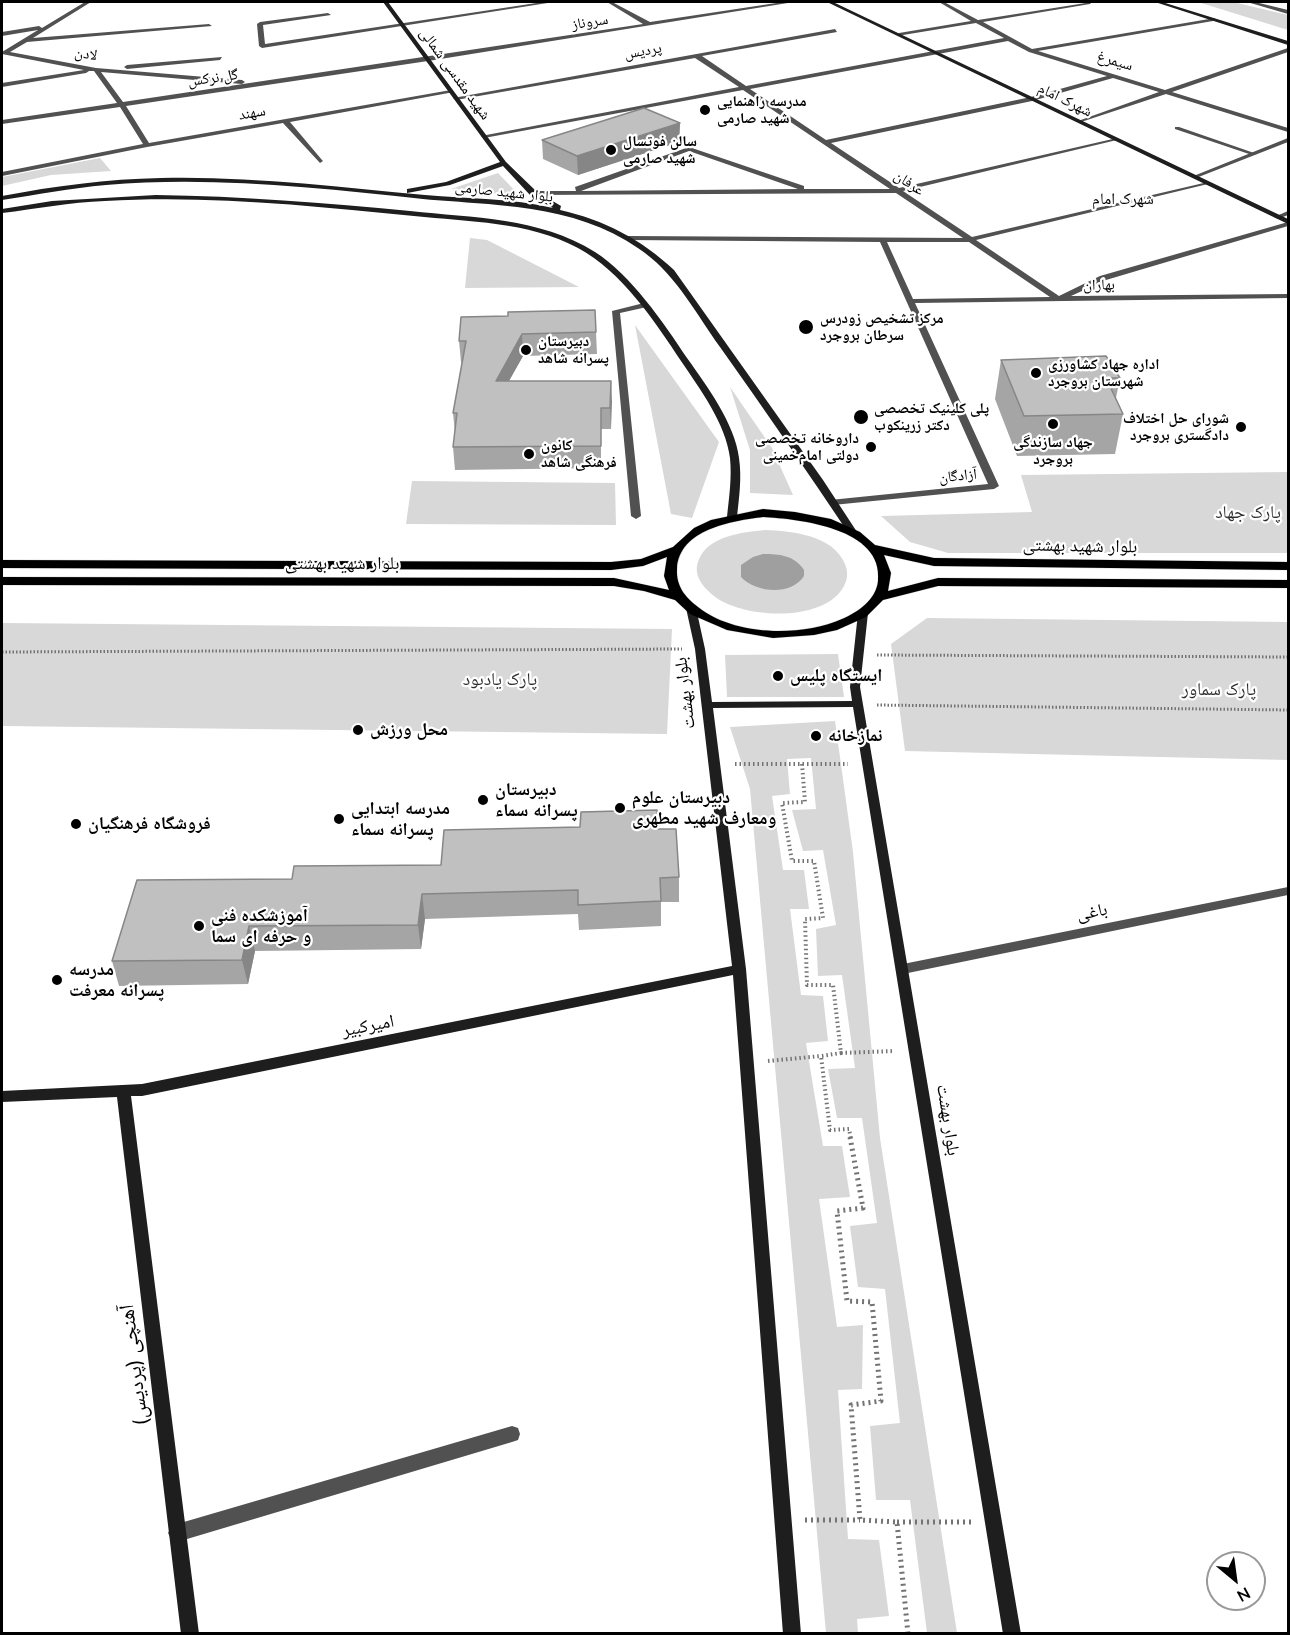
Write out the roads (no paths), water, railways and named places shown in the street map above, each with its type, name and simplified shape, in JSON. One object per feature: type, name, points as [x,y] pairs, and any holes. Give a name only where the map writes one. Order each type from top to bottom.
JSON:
[{"type":"main road","name":"شهید مقدسی شمالی","points":[[385,2],[504,163],[533,193],[565,213]]},
{"type":"main road","name":"شهرک امام","points":[[830,2],[1288,223]]},
{"type":"main road","points":[[1158,2],[1288,43]]},
{"type":"main road","points":[[1180,2],[1288,36]]},
{"type":"main road","points":[[394,193],[448,184],[504,163]]},
{"type":"main road","name":"بلوار شهید صارمی","points":[[2,198],[65,185],[151,179],[270,184],[394,193],[565,213],[628,238],[656,257],[670,272],[833,501],[852,532]]},
{"type":"main road","name":"بلوار شهید صارمی","points":[[2,211],[97,198],[164,197],[355,208],[505,223],[545,232],[585,250],[620,277],[683,358],[722,421],[733,449],[736,474],[732,517]]},
{"type":"main road","points":[[763,513],[795,514],[825,521],[852,532],[872,548],[881,561],[885,575],[883,589],[879,597],[863,613],[843,624],[827,629],[791,634],[762,633],[735,628],[711,620],[691,608],[670,582],[669,566],[675,550],[688,536],[732,517],[763,513]]},
{"type":"main road","name":"بلوار شهید بهشتی","points":[[872,548],[908,558],[934,562],[1288,566]]},
{"type":"main road","name":"بلوار شهید بهشتی","points":[[2,564],[611,566],[643,562],[675,550]]},
{"type":"main road","name":"بلوار شهید بهشتی","points":[[2,581],[614,582],[645,587],[680,597]]},
{"type":"main road","name":"بلوار شهید بهشتی","points":[[879,597],[938,582],[1288,584]]},
{"type":"main road","name":"بلوار بهشت","points":[[691,608],[700,649],[739,969],[792,1634]]},
{"type":"main road","name":"بلوار بهشت","points":[[863,613],[855,687],[1012,1634]]},
{"type":"main road","points":[[707,705],[858,704]]},
{"type":"main road","name":"امیرکبیر","points":[[2,1096],[142,1090],[739,969]]},
{"type":"main road","name":"آهنچی (پردیس)","points":[[123,1090],[190,1634]]},
{"type":"street","name":"لادن","points":[[3,53],[88,2]]},
{"type":"street","points":[[328,15],[260,24],[262,46],[552,2]]},
{"type":"street","points":[[609,2],[648,24]]},
{"type":"street","name":"سروناز","points":[[428,60],[791,2]]},
{"type":"street","name":"سیمرغ","points":[[941,2],[1031,51],[1168,91],[1288,130]]},
{"type":"street","points":[[899,35],[1090,2]]},
{"type":"street","points":[[1250,2],[1288,12]]},
{"type":"street","points":[[1031,51],[1213,19]]},
{"type":"street","points":[[24,40],[209,26]]},
{"type":"street","points":[[2,34],[46,27]]},
{"type":"street","name":"پردیس","points":[[454,95],[835,31]]},
{"type":"street","points":[[484,136],[1010,39]]},
{"type":"street","points":[[1080,122],[1288,50]]},
{"type":"street","name":"لادن","points":[[3,53],[96,69],[264,84]]},
{"type":"street","name":"عرفان","points":[[697,56],[1059,299]]},
{"type":"street","points":[[2,85],[96,69],[220,58]]},
{"type":"street","name":"گل نرکس","points":[[2,122],[428,60]]},
{"type":"street","points":[[96,69],[147,145]]},
{"type":"street","points":[[824,142],[1032,99],[1116,76]]},
{"type":"street","name":"سهند","points":[[2,174],[147,145],[454,95]]},
{"type":"street","points":[[285,121],[320,161]]},
{"type":"street","points":[[1177,128],[1254,154]]},
{"type":"street","points":[[533,193],[896,191],[1115,139]]},
{"type":"street","points":[[1194,177],[1288,141]]},
{"type":"street","points":[[568,193],[689,148],[811,191]]},
{"type":"street","points":[[628,238],[968,240],[1206,183]]},
{"type":"street","points":[[1278,217],[1288,213]]},
{"type":"street","points":[[1059,299],[1103,278],[1288,223]]},
{"type":"street","name":"آزادگان","points":[[833,501],[994,486],[882,238]]},
{"type":"street","name":"بهاران","points":[[911,301],[1288,296]]},
{"type":"street","points":[[636,516],[616,311],[644,305]]},
{"type":"street","name":"باغی","points":[[903,969],[1288,891]]},
{"type":"street","points":[[177,1533],[512,1434]]},
{"type":"place","name":"مدرسه راهنمایی شهید صارمی","points":[[705,110]]},
{"type":"place","name":"سالن فوتسال شهید صارمی","points":[[611,150]]},
{"type":"place","name":"مرکز تشخیص زودرس سرطان بروجرد","points":[[806,327]]},
{"type":"place","name":"دبیرستان پسرانه شاهد","points":[[526,350]]},
{"type":"place","name":"اداره جهاد کشاورزی شهرستان بروجرد","points":[[1036,373]]},
{"type":"place","name":"پلی کلینیک تخصصی دکتر زرینکوب","points":[[861,417]]},
{"type":"place","name":"جهاد سازندگی بروجرد","points":[[1053,424]]},
{"type":"place","name":"شورای حل اختلاف دادگستری بروجرد","points":[[1241,427]]},
{"type":"place","name":"داروخانه تخصصی دولتی امام‌خمینی","points":[[871,447]]},
{"type":"place","name":"کانون فرهنگی شاهد","points":[[529,454]]},
{"type":"place","name":"ایستگاه پلیس","points":[[778,676]]},
{"type":"place","name":"محل ورزش","points":[[358,730]]},
{"type":"place","name":"نمازخانه","points":[[816,736]]},
{"type":"place","name":"دبیرستان پسرانه سماء","points":[[483,800]]},
{"type":"place","name":"دبیرستان علوم ومعارف شهید مطهری","points":[[620,808]]},
{"type":"place","name":"مدرسه ابتدایی پسرانه سماء","points":[[339,819]]},
{"type":"place","name":"فروشگاه فرهنگیان","points":[[76,824]]},
{"type":"place","name":"آموزشکده فنی و حرفه ای سما","points":[[199,926]]},
{"type":"place","name":"مدرسه پسرانه معرفت","points":[[57,980]]},
{"type":"district","name":"شهرک امام","points":[[1123,199]]},
{"type":"park label","name":"پارک جهاد","points":[[1248,513]]},
{"type":"park label","name":"پارک یادبود","points":[[500,680]]},
{"type":"park label","name":"پارک سماور","points":[[1219,690]]}]
